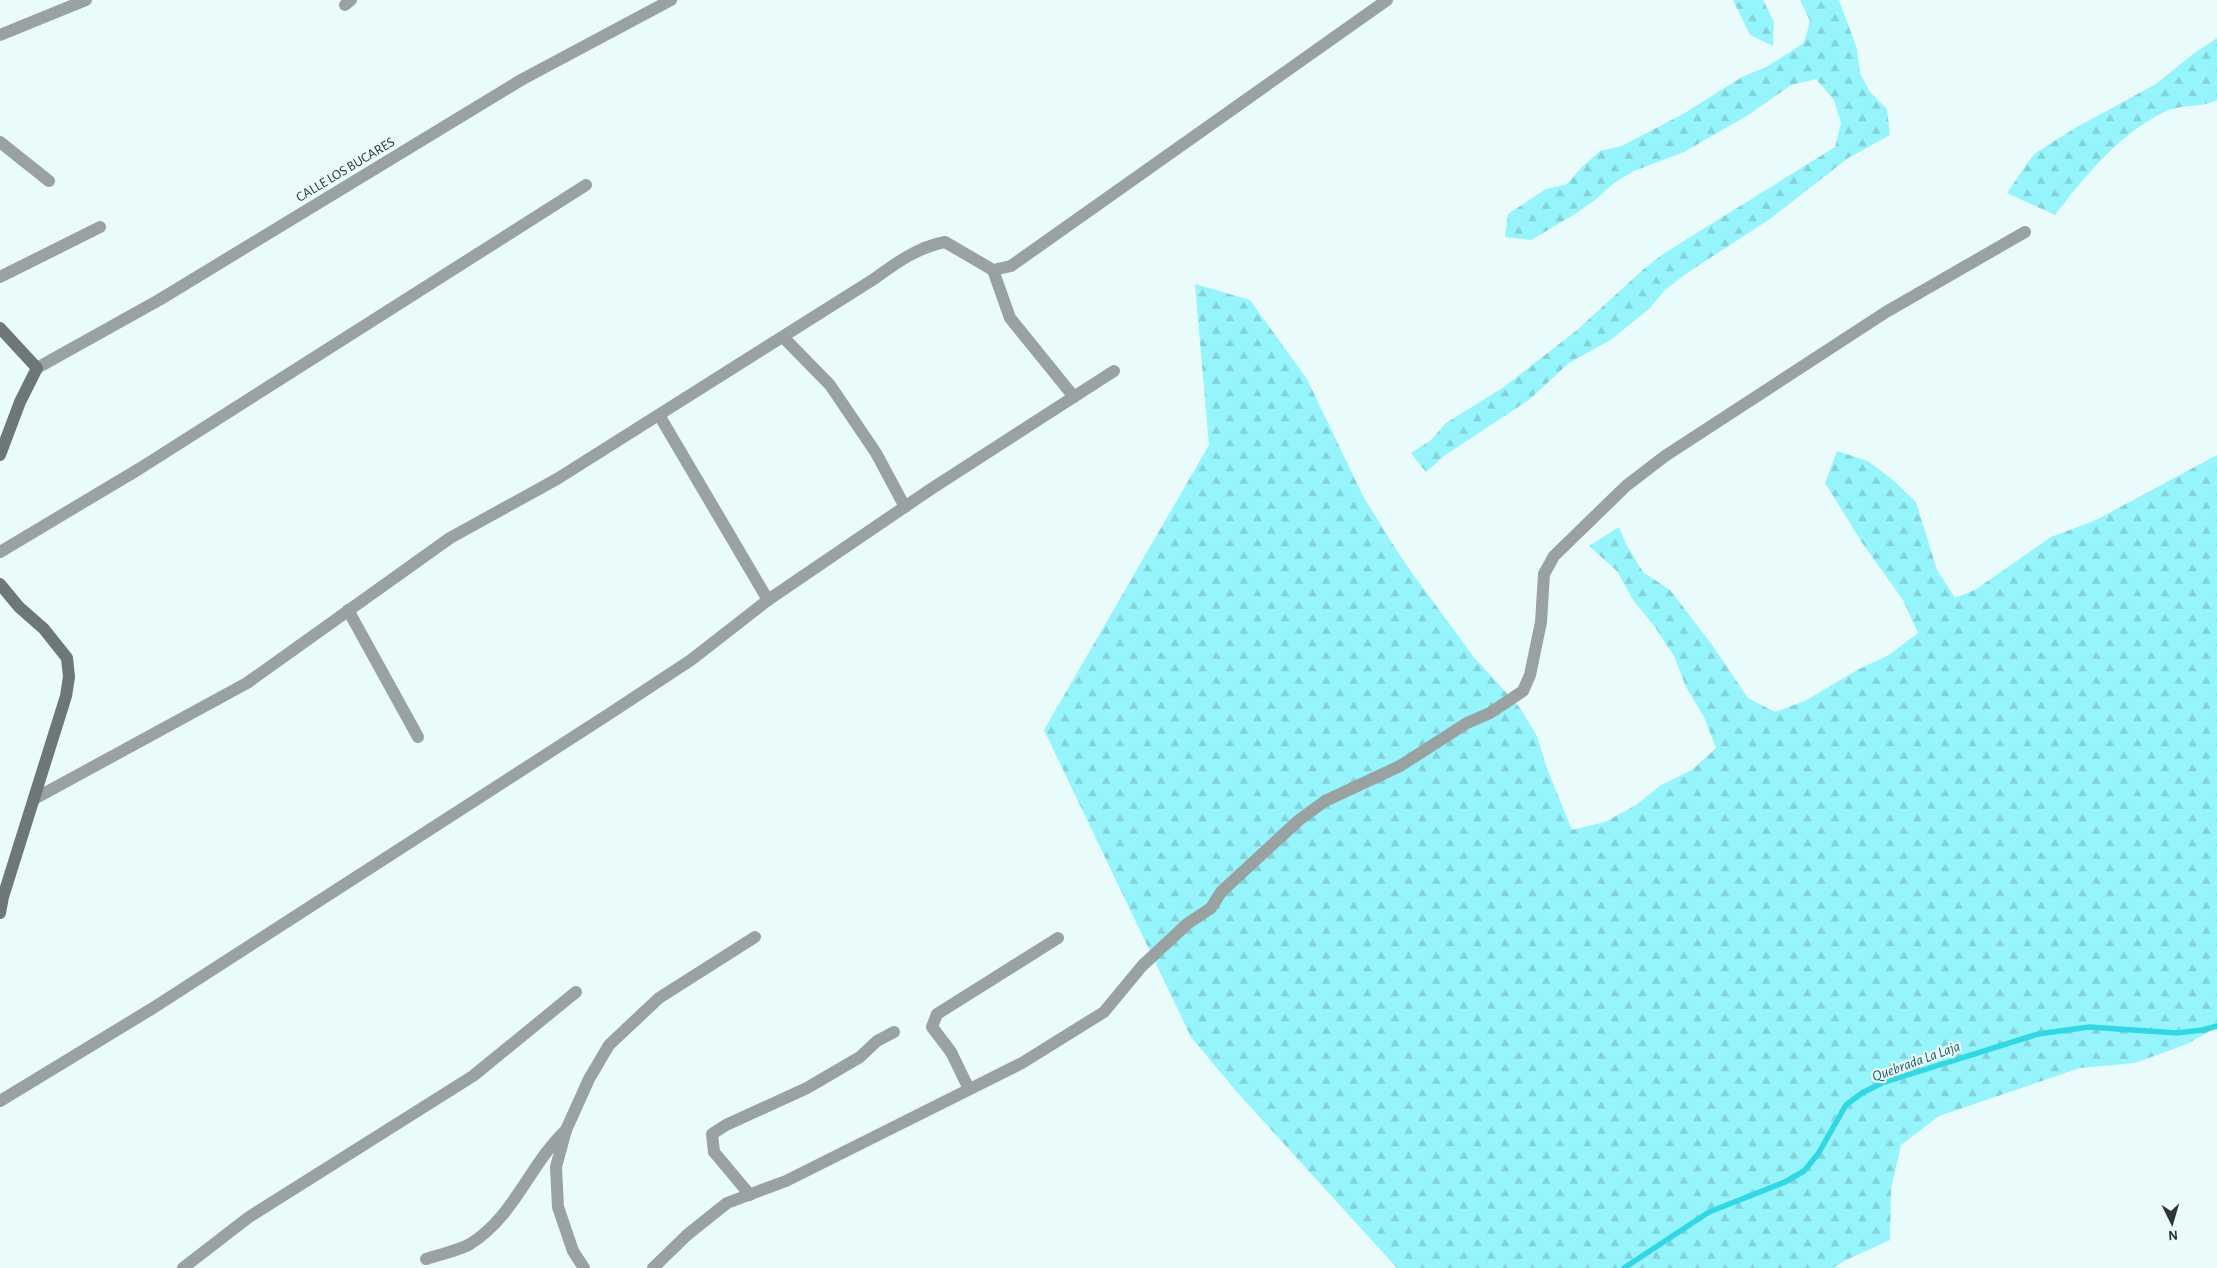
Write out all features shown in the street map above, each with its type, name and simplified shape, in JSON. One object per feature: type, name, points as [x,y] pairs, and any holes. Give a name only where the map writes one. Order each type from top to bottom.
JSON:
[{"type":"street","points":[[0,35],[86,0]]},
{"type":"street","name":"CALLE LOS BUCARES","points":[[37,368],[159,300],[520,80],[671,0]]},
{"type":"street","points":[[993,270],[1011,266],[1387,0]]},
{"type":"street","points":[[0,142],[49,181]]},
{"type":"street","points":[[0,552],[139,469],[586,186]]},
{"type":"street","points":[[0,277],[100,227]]},
{"type":"street","points":[[653,1268],[687,1236],[727,1203],[786,1181],[1022,1063],[1104,1012],[1142,966],[1187,924],[1211,908],[1221,892],[1272,844],[1325,801],[1400,766],[1467,722],[1490,714],[1523,691],[1530,674],[1541,622],[1544,574],[1554,556],[1626,486],[1665,456],[1886,312],[2025,232]]},
{"type":"street","points":[[34,799],[247,682],[450,538],[557,480],[903,258],[930,245],[945,242],[993,270],[1010,318],[1074,397]]},
{"type":"street","points":[[0,328],[37,368],[20,402],[0,455]]},
{"type":"street","points":[[783,336],[830,385],[876,453],[905,506]]},
{"type":"street","points":[[0,1101],[153,1008],[617,709],[691,660],[768,600],[905,506],[1114,371]]},
{"type":"street","points":[[659,415],[768,600]]},
{"type":"street","points":[[0,584],[20,607],[44,629],[67,658],[69,677],[66,696],[1,898],[0,913]]},
{"type":"street","points":[[348,610],[418,737]]},
{"type":"street","points":[[584,1268],[573,1251],[558,1207],[556,1167],[566,1130],[589,1079],[609,1045],[660,998],[755,937]]},
{"type":"street","points":[[969,1089],[951,1052],[932,1027],[937,1014],[1058,938]]},
{"type":"street","points":[[183,1268],[249,1217],[473,1076],[576,992]]},
{"type":"street","points":[[750,1194],[714,1152],[712,1134],[726,1124],[815,1083],[860,1057],[877,1041],[894,1032]]},
{"type":"street","points":[[426,1259],[470,1244],[497,1221],[531,1178],[552,1143],[566,1130]]},
{"type":"green space","points":[[1733,0],[1763,0],[1774,22],[1773,46],[1750,35]]},
{"type":"green space","points":[[1800,0],[1839,0],[1857,49],[1860,73],[1870,92],[1887,109],[1890,135],[1848,158],[1770,219],[1687,273],[1665,290],[1650,308],[1612,339],[1569,363],[1530,399],[1444,456],[1426,472],[1411,453],[1430,441],[1446,423],[1504,387],[1577,330],[1663,254],[1835,147],[1841,123],[1834,100],[1816,79],[1791,85],[1750,114],[1684,152],[1634,171],[1614,183],[1575,214],[1531,240],[1505,237],[1508,214],[1546,189],[1567,184],[1600,151],[1622,146],[1683,114],[1742,77],[1766,67],[1804,43],[1810,21]]},
{"type":"green space","points":[[2217,38],[2217,100],[2170,110],[2147,121],[2117,144],[2104,157],[2055,215],[2007,193],[2034,154],[2075,128],[2156,84],[2193,54]]},
{"type":"green space","points":[[1195,284],[1250,300],[1307,379],[1363,496],[1397,551],[1473,656],[1520,708],[1537,736],[1546,766],[1572,830],[1605,822],[1636,805],[1661,785],[1692,770],[1716,748],[1704,717],[1686,687],[1674,656],[1655,627],[1633,600],[1617,571],[1589,546],[1619,527],[1627,546],[1643,572],[1670,590],[1710,642],[1748,698],[1775,712],[1805,701],[1859,669],[1889,655],[1918,633],[1903,600],[1863,544],[1825,483],[1837,451],[1868,461],[1893,480],[1916,502],[1937,570],[1955,598],[1975,590],[2051,537],[2096,520],[2217,455],[2217,1027],[2187,1044],[2135,1063],[2080,1068],[1939,1116],[1901,1145],[1891,1189],[1890,1240],[1833,1268],[1397,1268],[1236,1091],[1191,1037],[1044,730],[1209,445]]},
{"type":"waterway","name":"Quebrada La Laja","points":[[1624,1268],[1709,1212],[1785,1182],[1804,1171],[1818,1154],[1846,1105],[1862,1093],[1882,1083],[2038,1034],[2089,1027],[2177,1033],[2203,1030],[2217,1026]]}]
